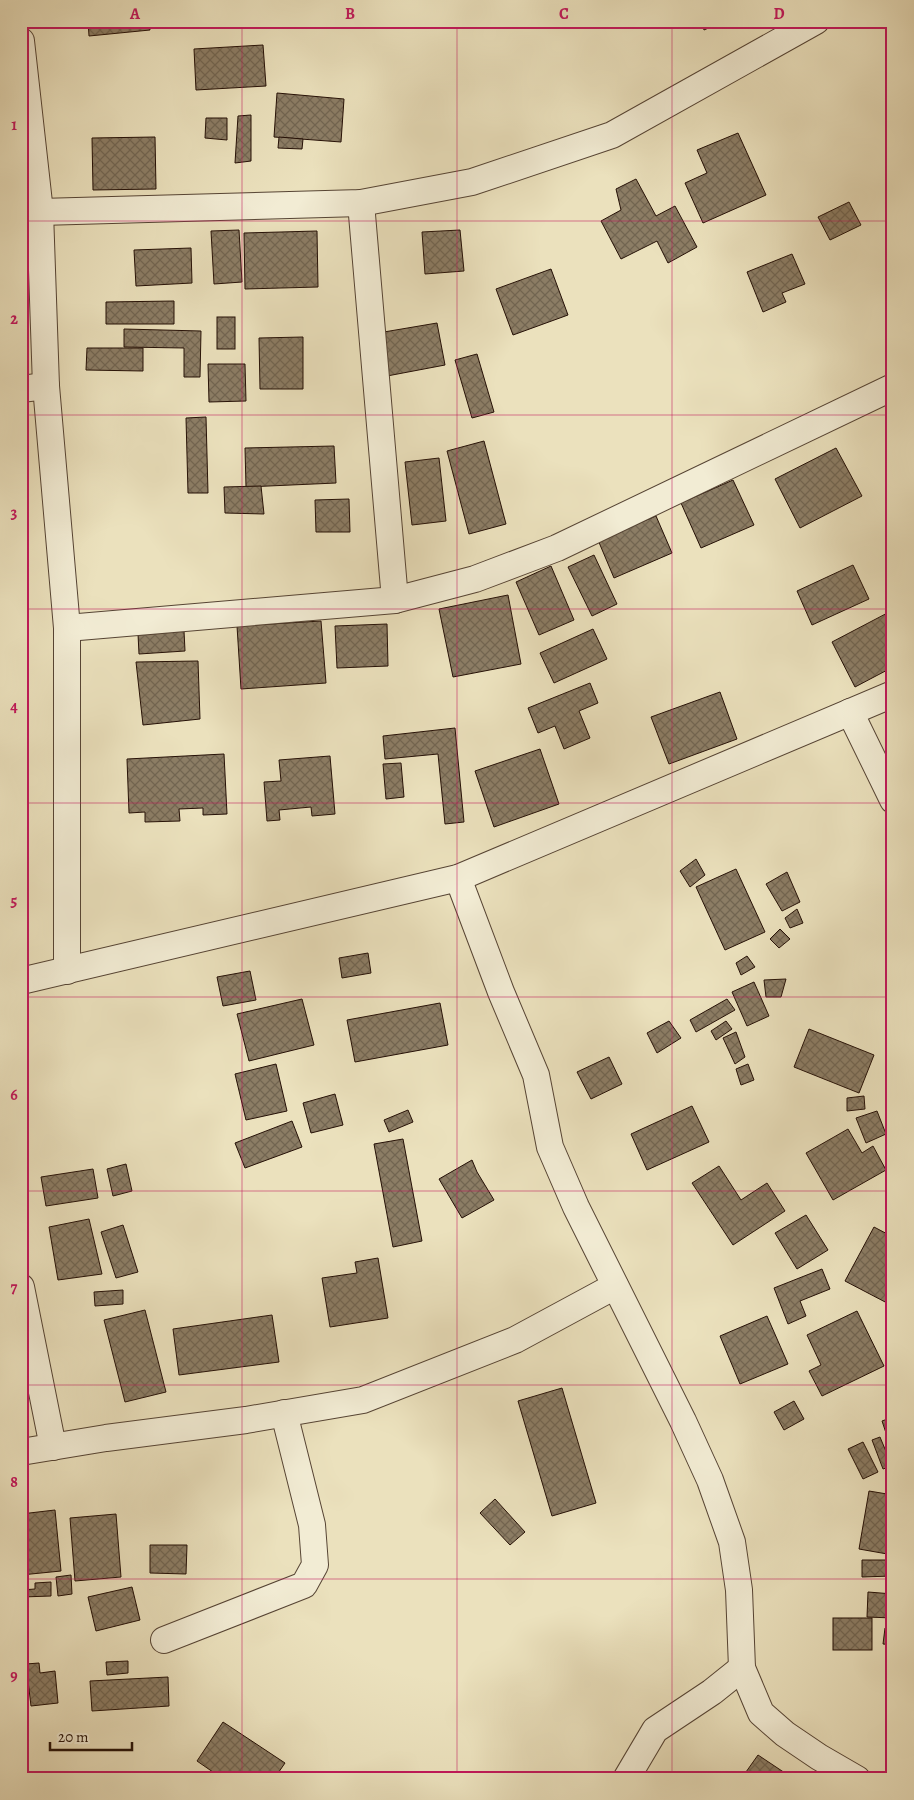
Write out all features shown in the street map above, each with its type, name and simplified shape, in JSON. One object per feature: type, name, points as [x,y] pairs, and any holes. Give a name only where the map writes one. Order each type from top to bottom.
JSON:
[{"type":"street","points":[[40,212],[361,203],[472,182],[612,135],[816,21]]},
{"type":"street","points":[[21,41],[40,212],[33,388],[67,628],[66,971]]},
{"type":"street","points":[[361,203],[395,600]]},
{"type":"street","points":[[67,628],[395,600],[475,579],[556,548],[893,387]]},
{"type":"street","points":[[21,981],[458,878],[893,694]]},
{"type":"street","points":[[850,712],[893,800]]},
{"type":"street","points":[[458,878],[501,992],[536,1075],[550,1147],[576,1207],[710,1480],[732,1542],[739,1590],[742,1668],[761,1713],[785,1734],[857,1779]]},
{"type":"street","points":[[21,1452],[106,1438],[246,1420],[362,1400],[515,1340],[615,1286]]},
{"type":"street","points":[[21,1287],[53,1447]]},
{"type":"street","points":[[164,1640],[304,1585],[315,1565],[312,1525],[284,1413]]},
{"type":"street","points":[[626,1779],[655,1730],[712,1692],[742,1668]]},
{"type":"building","points":[[88,21],[149,21],[150,30],[89,36]]},
{"type":"building","points":[[701,21],[724,21],[704,30]]},
{"type":"building","points":[[263,45],[266,86],[196,90],[194,49]]},
{"type":"building","points":[[277,93],[344,99],[341,142],[274,137]]},
{"type":"building","points":[[251,115],[251,161],[235,163],[238,116]]},
{"type":"building","points":[[206,118],[227,118],[227,140],[205,138]]},
{"type":"building","points":[[738,133],[766,195],[703,223],[685,183],[707,173],[697,150]]},
{"type":"building","points":[[155,137],[156,189],[93,190],[92,138]]},
{"type":"building","points":[[279,137],[303,139],[302,149],[278,148]]},
{"type":"building","points":[[636,179],[656,216],[675,206],[697,247],[668,263],[657,241],[621,259],[601,221],[621,210],[616,189]]},
{"type":"building","points":[[849,202],[861,225],[830,240],[818,217]]},
{"type":"building","points":[[239,230],[242,282],[214,284],[211,231]]},
{"type":"building","points":[[460,230],[464,271],[425,274],[422,232]]},
{"type":"building","points":[[317,231],[318,287],[245,289],[244,233]]},
{"type":"building","points":[[191,248],[192,283],[136,286],[134,250]]},
{"type":"building","points":[[792,254],[805,284],[782,293],[786,302],[763,312],[747,272]]},
{"type":"building","points":[[551,269],[568,315],[513,335],[496,289]]},
{"type":"building","points":[[174,301],[174,324],[106,324],[106,302]]},
{"type":"building","points":[[217,317],[235,317],[235,349],[217,349]]},
{"type":"building","points":[[437,323],[445,365],[387,376],[378,333]]},
{"type":"building","points":[[124,329],[201,331],[200,377],[184,377],[184,348],[124,347]]},
{"type":"building","points":[[303,337],[303,389],[260,389],[259,338]]},
{"type":"building","points":[[87,348],[143,348],[143,371],[86,370]]},
{"type":"building","points":[[477,354],[494,412],[472,418],[455,360]]},
{"type":"building","points":[[208,364],[245,364],[246,401],[209,402]]},
{"type":"building","points":[[206,417],[208,493],[188,493],[186,418]]},
{"type":"building","points":[[484,441],[506,524],[469,534],[447,451]]},
{"type":"building","points":[[334,446],[336,483],[246,487],[245,448]]},
{"type":"building","points":[[836,448],[862,496],[800,528],[775,479]]},
{"type":"building","points":[[439,458],[446,521],[412,525],[405,462]]},
{"type":"building","points":[[733,480],[754,525],[701,548],[681,503]]},
{"type":"building","points":[[261,486],[264,514],[225,513],[224,487]]},
{"type":"building","points":[[349,499],[350,532],[316,532],[315,500]]},
{"type":"building","points":[[656,516],[672,553],[614,578],[598,540]]},
{"type":"building","points":[[594,555],[617,604],[592,616],[568,567]]},
{"type":"building","points":[[853,565],[869,599],[812,625],[797,591]]},
{"type":"building","points":[[551,566],[574,620],[539,635],[516,582]]},
{"type":"building","points":[[508,595],[521,664],[453,677],[439,609]]},
{"type":"building","points":[[893,610],[893,667],[855,687],[832,642]]},
{"type":"building","points":[[321,621],[326,683],[241,689],[237,626]]},
{"type":"building","points":[[387,624],[388,666],[337,668],[335,626]]},
{"type":"building","points":[[593,629],[607,659],[554,683],[540,653]]},
{"type":"building","points":[[184,631],[185,651],[139,654],[138,634]]},
{"type":"building","points":[[198,661],[200,719],[143,725],[136,662]]},
{"type":"building","points":[[590,683],[598,703],[579,711],[590,738],[564,749],[555,726],[538,733],[528,708]]},
{"type":"building","points":[[720,692],[737,739],[669,764],[651,717]]},
{"type":"building","points":[[455,728],[464,822],[445,824],[438,754],[385,759],[383,736]]},
{"type":"building","points":[[540,749],[559,804],[494,827],[475,771]]},
{"type":"building","points":[[224,754],[227,814],[203,815],[203,808],[179,809],[180,821],[145,822],[145,812],[129,813],[127,759]]},
{"type":"building","points":[[330,756],[335,814],[312,816],[311,807],[279,810],[280,820],[267,821],[264,782],[281,781],[279,760]]},
{"type":"building","points":[[401,763],[404,797],[386,799],[383,764]]},
{"type":"building","points":[[696,859],[705,875],[690,887],[680,871]]},
{"type":"building","points":[[736,869],[765,932],[725,950],[696,887]]},
{"type":"building","points":[[787,872],[800,902],[782,911],[766,884]]},
{"type":"building","points":[[797,909],[803,923],[790,928],[785,918]]},
{"type":"building","points":[[780,929],[790,939],[779,948],[770,939]]},
{"type":"building","points":[[368,953],[371,973],[342,978],[339,958]]},
{"type":"building","points":[[747,956],[755,967],[741,975],[736,963]]},
{"type":"building","points":[[250,971],[256,1000],[223,1006],[217,977]]},
{"type":"building","points":[[786,979],[781,997],[766,997],[764,980]]},
{"type":"building","points":[[754,982],[769,1016],[747,1026],[732,992]]},
{"type":"building","points":[[302,999],[314,1045],[249,1061],[237,1014]]},
{"type":"building","points":[[727,999],[735,1010],[696,1032],[690,1020]]},
{"type":"building","points":[[440,1003],[448,1045],[355,1062],[347,1020]]},
{"type":"building","points":[[669,1021],[681,1038],[657,1053],[647,1033]]},
{"type":"building","points":[[726,1021],[732,1029],[716,1040],[711,1031]]},
{"type":"building","points":[[809,1029],[874,1055],[859,1093],[794,1067]]},
{"type":"building","points":[[736,1032],[745,1057],[735,1064],[723,1038]]},
{"type":"building","points":[[609,1057],[622,1084],[591,1099],[577,1072]]},
{"type":"building","points":[[276,1064],[287,1111],[246,1120],[235,1074]]},
{"type":"building","points":[[748,1064],[754,1080],[741,1085],[736,1069]]},
{"type":"building","points":[[335,1094],[343,1125],[311,1133],[303,1103]]},
{"type":"building","points":[[864,1096],[865,1109],[847,1111],[847,1098]]},
{"type":"building","points":[[692,1106],[709,1142],[647,1170],[631,1134]]},
{"type":"building","points":[[408,1110],[413,1122],[389,1132],[384,1120]]},
{"type":"building","points":[[877,1111],[886,1134],[866,1143],[856,1118]]},
{"type":"building","points":[[292,1121],[302,1147],[245,1168],[235,1143]]},
{"type":"building","points":[[848,1129],[862,1153],[873,1146],[886,1170],[833,1200],[806,1153]]},
{"type":"building","points":[[403,1139],[422,1241],[393,1247],[374,1144]]},
{"type":"building","points":[[472,1160],[494,1200],[462,1218],[439,1179]]},
{"type":"building","points":[[126,1164],[132,1191],[113,1196],[107,1169]]},
{"type":"building","points":[[719,1166],[741,1200],[767,1183],[785,1211],[733,1245],[692,1183]]},
{"type":"building","points":[[93,1169],[98,1198],[46,1206],[41,1177]]},
{"type":"building","points":[[806,1215],[828,1250],[797,1269],[775,1233]]},
{"type":"building","points":[[89,1219],[102,1274],[58,1280],[49,1227]]},
{"type":"building","points":[[123,1225],[138,1272],[116,1278],[101,1232]]},
{"type":"building","points":[[874,1227],[893,1237],[893,1297],[889,1304],[845,1281]]},
{"type":"building","points":[[378,1258],[388,1318],[330,1327],[322,1278],[357,1273],[355,1262]]},
{"type":"building","points":[[822,1269],[830,1289],[800,1301],[806,1316],[788,1324],[774,1288]]},
{"type":"building","points":[[123,1290],[123,1304],[95,1306],[94,1292]]},
{"type":"building","points":[[145,1310],[166,1392],[125,1402],[104,1320]]},
{"type":"building","points":[[857,1311],[884,1366],[822,1396],[809,1371],[821,1365],[807,1335]]},
{"type":"building","points":[[272,1315],[279,1362],[179,1375],[173,1329]]},
{"type":"building","points":[[767,1316],[788,1364],[740,1384],[720,1336]]},
{"type":"building","points":[[562,1388],[596,1503],[552,1516],[518,1401]]},
{"type":"building","points":[[794,1401],[804,1419],[784,1430],[774,1412]]},
{"type":"building","points":[[893,1417],[893,1434],[887,1436],[882,1421]]},
{"type":"building","points":[[880,1437],[892,1466],[883,1469],[872,1440]]},
{"type":"building","points":[[863,1442],[878,1472],[863,1479],[848,1449]]},
{"type":"building","points":[[869,1491],[893,1495],[893,1555],[859,1549]]},
{"type":"building","points":[[495,1499],[525,1532],[510,1545],[480,1513]]},
{"type":"building","points":[[55,1510],[61,1571],[21,1575],[21,1514]]},
{"type":"building","points":[[116,1514],[121,1577],[75,1581],[70,1518]]},
{"type":"building","points":[[150,1545],[187,1545],[186,1574],[150,1573]]},
{"type":"building","points":[[862,1560],[892,1560],[892,1576],[862,1577]]},
{"type":"building","points":[[71,1575],[72,1594],[58,1596],[56,1577]]},
{"type":"building","points":[[51,1582],[51,1596],[22,1597],[21,1590],[35,1589],[35,1583]]},
{"type":"building","points":[[132,1587],[140,1620],[96,1631],[88,1597]]},
{"type":"building","points":[[868,1592],[893,1594],[893,1618],[867,1617]]},
{"type":"building","points":[[833,1618],[872,1618],[872,1650],[833,1650]]},
{"type":"building","points":[[885,1628],[893,1629],[893,1645],[883,1644]]},
{"type":"building","points":[[25,1661],[26,1693],[21,1693],[21,1662]]},
{"type":"building","points":[[128,1661],[128,1673],[107,1675],[106,1662]]},
{"type":"building","points":[[39,1663],[40,1673],[55,1671],[58,1703],[31,1706],[26,1664]]},
{"type":"building","points":[[168,1677],[169,1706],[92,1711],[90,1681]]},
{"type":"building","points":[[223,1722],[285,1763],[274,1779],[223,1779],[197,1761]]},
{"type":"building","points":[[758,1755],[794,1779],[741,1779]]}]
